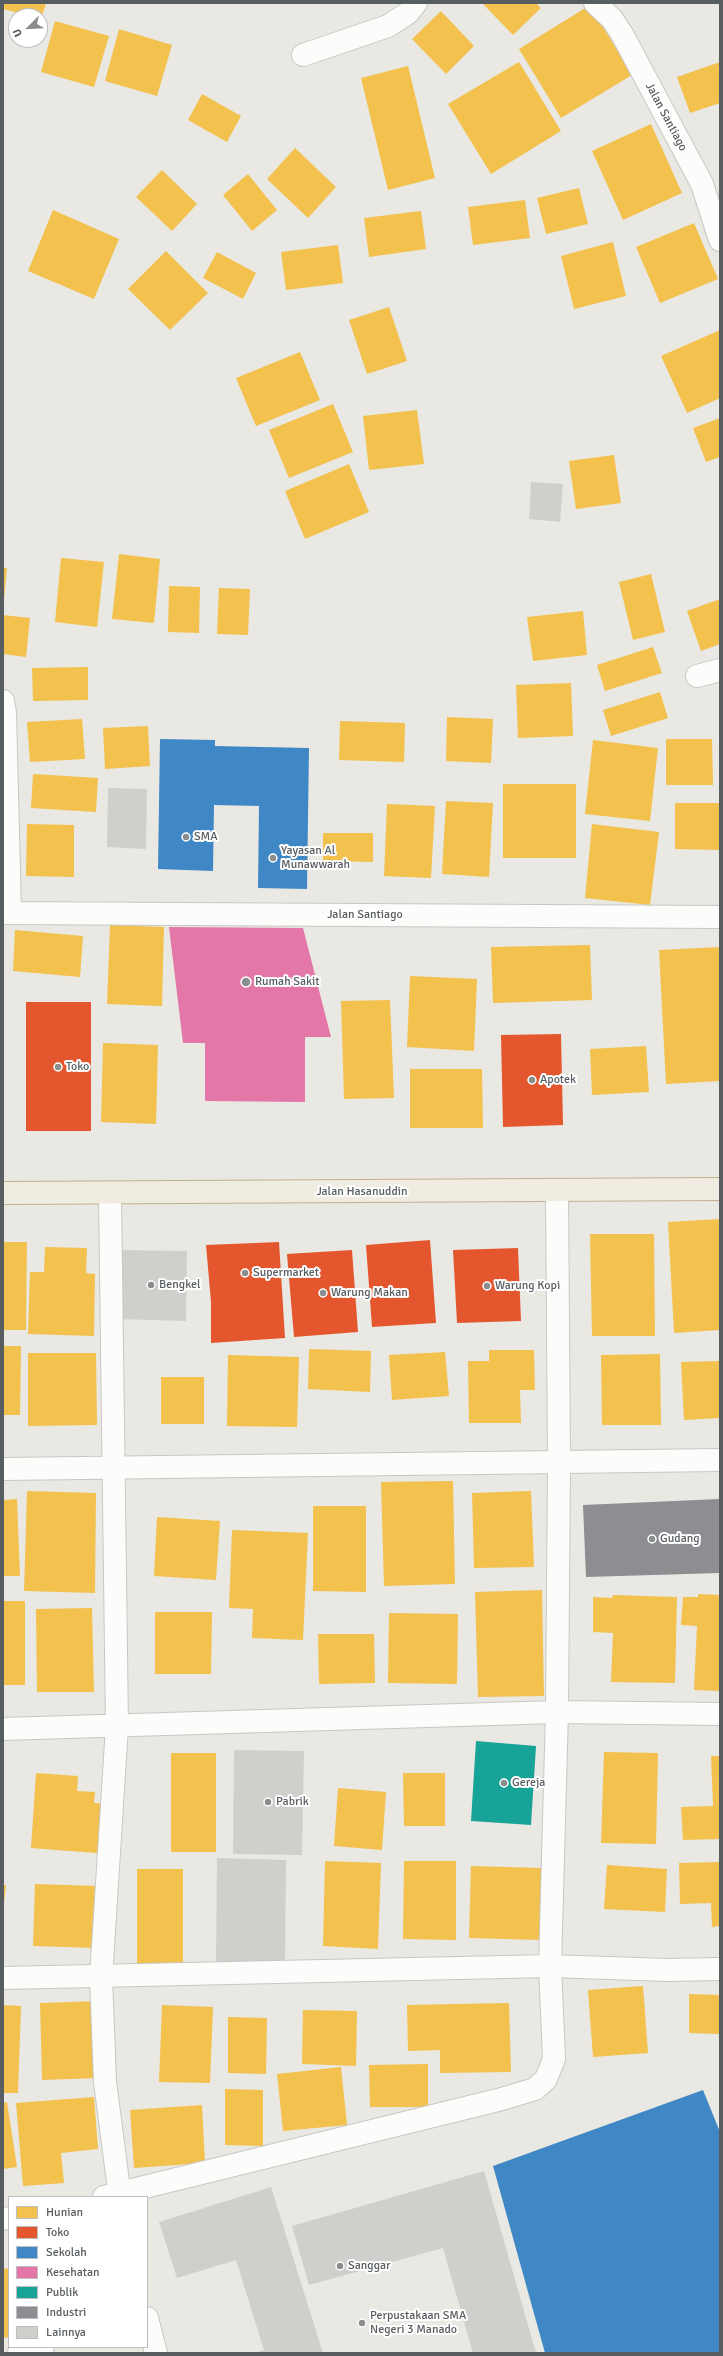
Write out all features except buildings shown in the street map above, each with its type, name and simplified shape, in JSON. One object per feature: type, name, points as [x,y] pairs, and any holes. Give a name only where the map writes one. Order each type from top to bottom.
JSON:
[{"type":"highway","name":"Jalan Hasanuddin","points":[[3,1193],[110,1194],[720,1188]]},
{"type":"street","points":[[303,55],[388,26],[408,13],[416,3]]},
{"type":"street","name":"Jalan Santiago","points":[[595,3],[612,19],[622,34],[702,184],[720,240]]},
{"type":"street","points":[[697,676],[720,670]]},
{"type":"street","points":[[3,701],[5,713],[7,913]]},
{"type":"street","name":"Jalan Santiago","points":[[7,913],[720,917]]},
{"type":"street","points":[[110,1194],[117,1727],[101,1977],[105,2082],[114,2196],[536,2089],[546,2079],[554,2059],[550,1966],[557,1712],[559,1464],[557,1190]]},
{"type":"street","points":[[3,1469],[559,1464],[720,1460]]},
{"type":"street","points":[[3,1729],[117,1727],[557,1712],[720,1714]]},
{"type":"street","points":[[3,1978],[550,1966],[668,1970],[720,1969]]},
{"type":"street","points":[[148,2324],[156,2353]]},
{"type":"street","points":[[19,2353],[39,2348]]},
{"type":"place","name":"SMA","points":[[186,837]]},
{"type":"place","name":"Yayasan Al Munawwarah","points":[[273,858]]},
{"type":"place","name":"Rumah Sakit","points":[[246,982]]},
{"type":"place","name":"Toko","points":[[58,1067]]},
{"type":"place","name":"Apotek","points":[[532,1080]]},
{"type":"place","name":"Supermarket","points":[[245,1273]]},
{"type":"place","name":"Bengkel","points":[[151,1285]]},
{"type":"place","name":"Warung Kopi","points":[[487,1286]]},
{"type":"place","name":"Warung Makan","points":[[323,1293]]},
{"type":"place","name":"Gudang","points":[[652,1539]]},
{"type":"place","name":"Gereja","points":[[504,1783]]},
{"type":"place","name":"Pabrik","points":[[268,1802]]},
{"type":"place","name":"Sanggar","points":[[340,2266]]},
{"type":"place","name":"Perpustakaan SMA Negeri 3 Manado","points":[[362,2323]]}]
